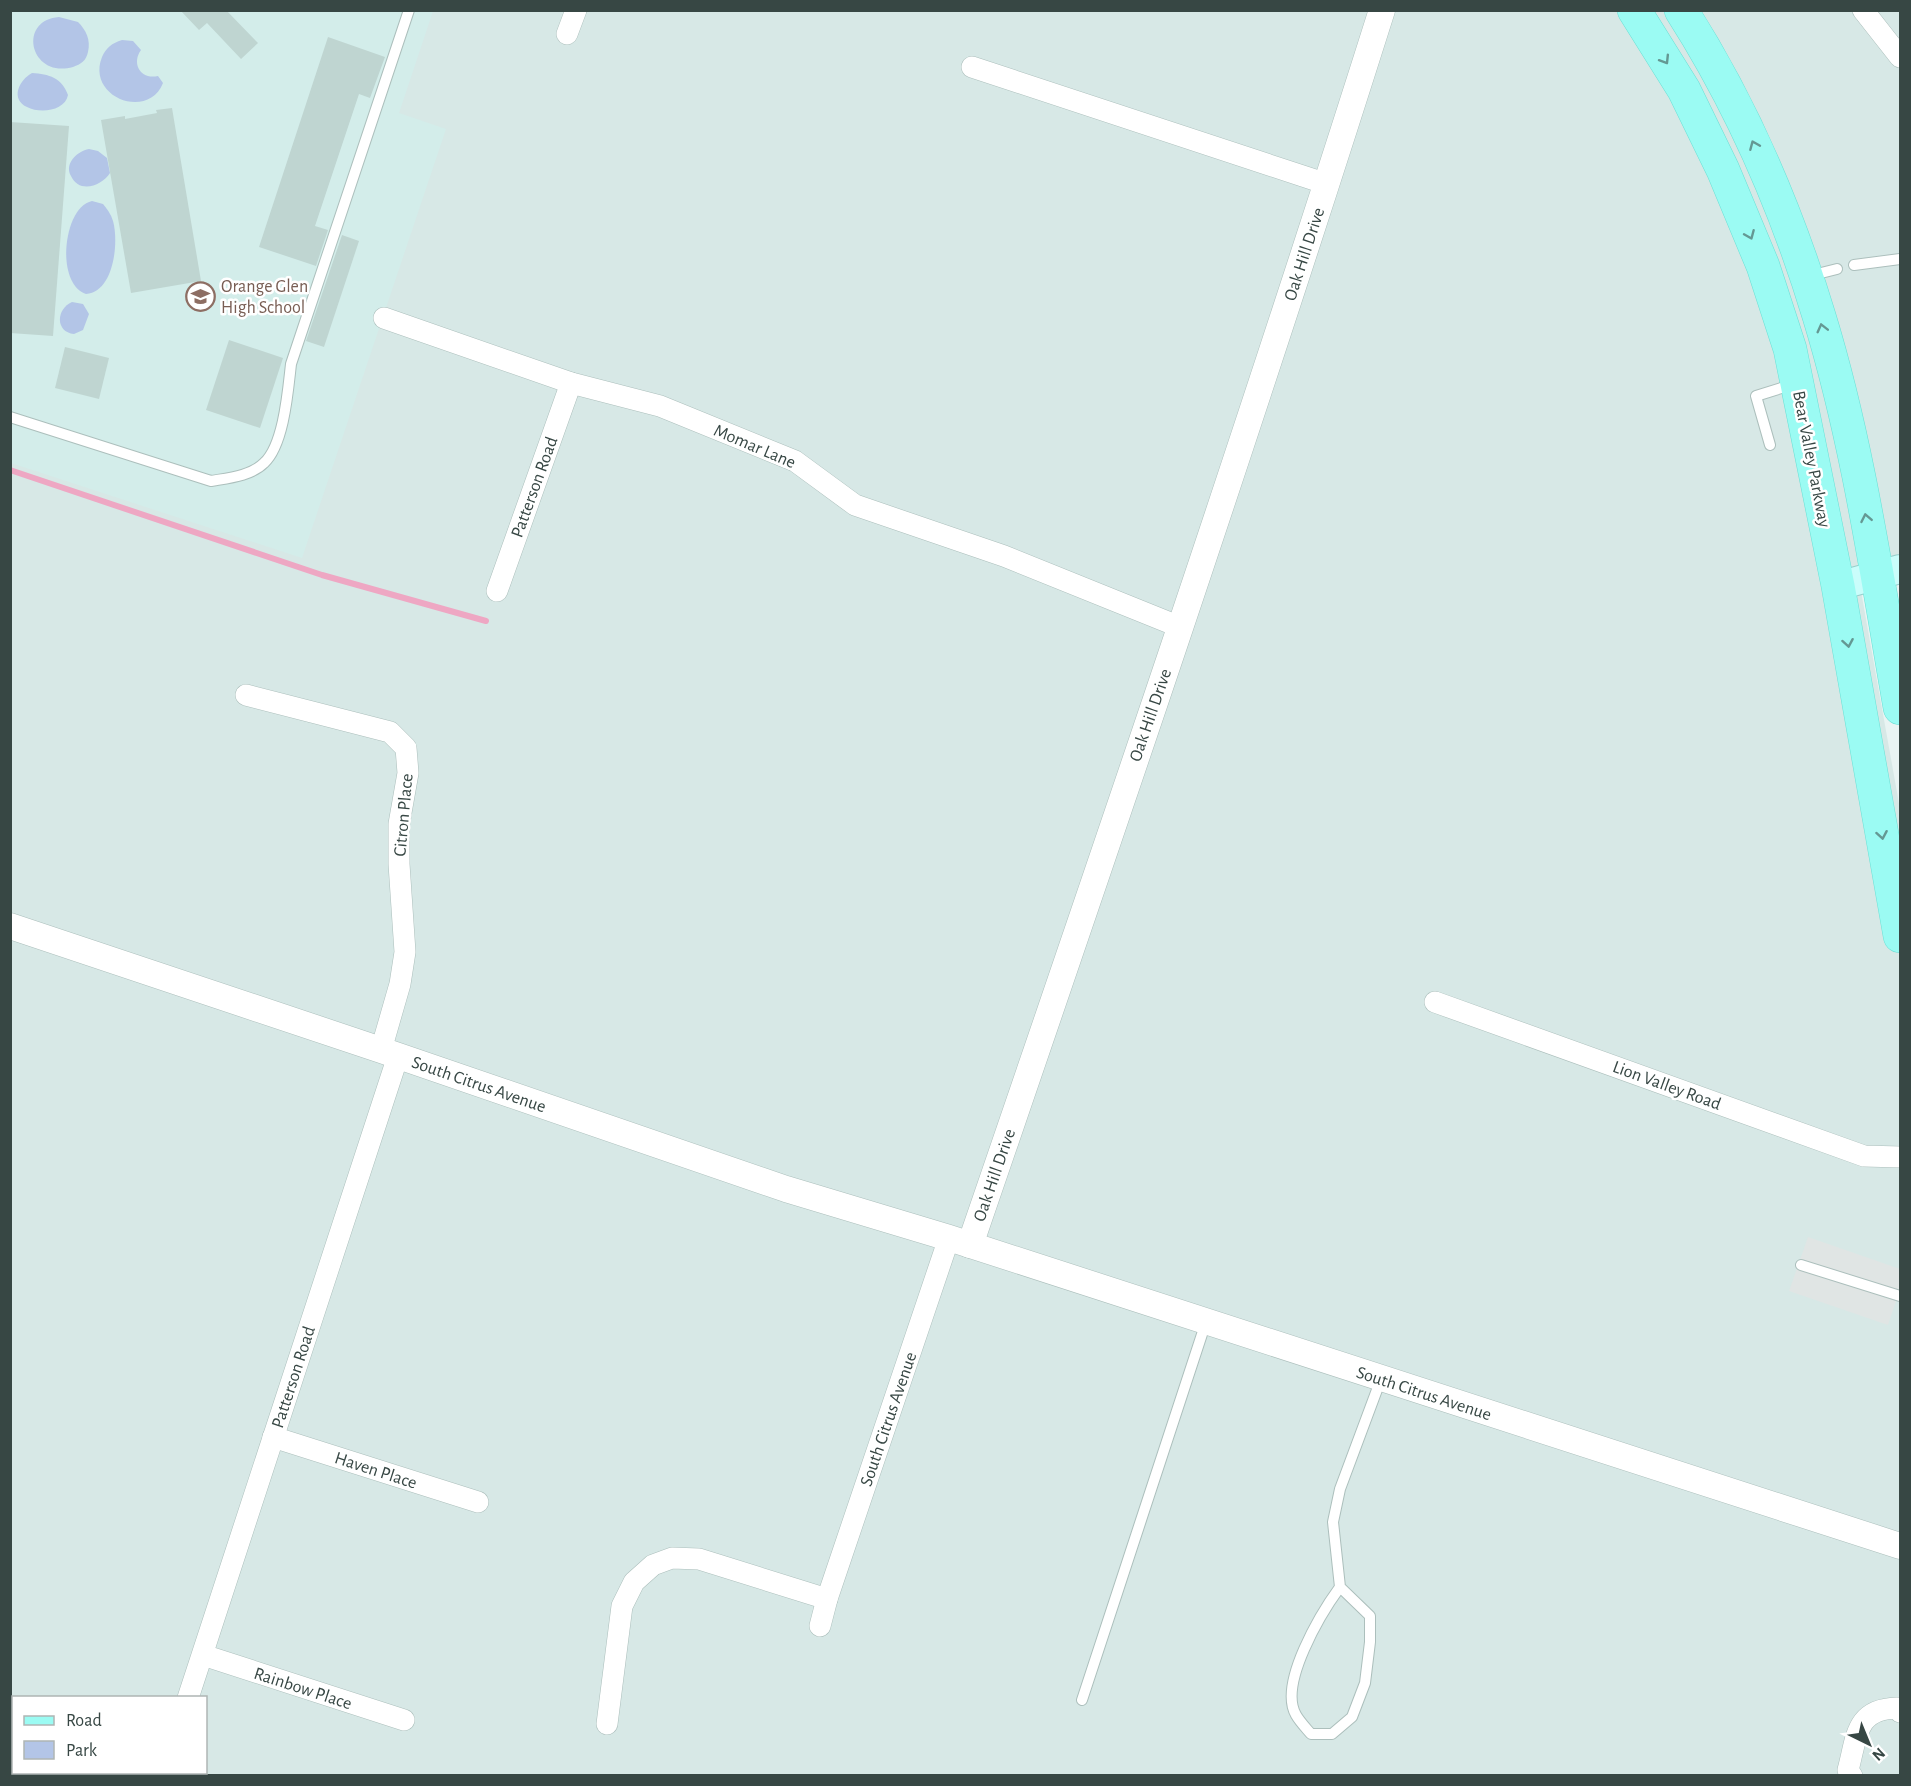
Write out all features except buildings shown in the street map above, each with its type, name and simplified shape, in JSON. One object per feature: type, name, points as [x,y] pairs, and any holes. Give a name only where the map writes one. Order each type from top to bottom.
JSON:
[{"type":"main road","name":"Bear Valley Parkway","points":[[1634,10],[1684,90],[1723,170],[1763,266],[1790,349],[1838,586],[1900,936]]},
{"type":"main road","points":[[1680,10],[1751,137],[1821,273],[1820,317],[1888,572],[1900,708]]},
{"type":"main road","points":[[1838,586],[1888,572]]},
{"type":"street","points":[[567,34],[576,10]]},
{"type":"street","name":"Oak Hill Drive","points":[[960,1241],[1180,627],[1383,10]]},
{"type":"street","points":[[1863,10],[1898,55]]},
{"type":"street","name":"Oak Hill Drive","points":[[972,67],[1327,184]]},
{"type":"street","name":"Momar Lane","points":[[384,318],[571,383],[660,406],[795,461],[855,505],[1004,556],[1180,627]]},
{"type":"street","name":"Patterson Road","points":[[497,591],[571,383]]},
{"type":"street","name":"Citron Place","points":[[246,695],[390,732],[406,748],[408,772],[399,824],[399,864],[405,952],[389,1053]]},
{"type":"street","name":"South Citrus Avenue","points":[[10,926],[389,1053],[786,1190],[960,1241],[1900,1546]]},
{"type":"street","name":"Lion Valley Road","points":[[1435,1002],[1864,1156],[1900,1157]]},
{"type":"street","name":"Patterson Road","points":[[189,1696],[273,1437],[389,1053]]},
{"type":"street","name":"South Citrus Avenue","points":[[820,1626],[827,1599],[960,1241]]},
{"type":"street","name":"Haven Place","points":[[273,1437],[478,1502]]},
{"type":"street","points":[[607,1724],[622,1606],[634,1582],[653,1565],[672,1558],[699,1558],[827,1599]]},
{"type":"street","name":"Rainbow Place","points":[[203,1655],[404,1720]]},
{"type":"street","points":[[1852,1776],[1848,1770],[1861,1722],[1880,1708],[1897,1708],[1900,1712]]},
{"type":"lane","points":[[10,417],[211,481],[233,478],[253,471],[265,463],[272,453],[284,420],[291,364],[409,10]]},
{"type":"lane","points":[[1854,265],[1900,259]]},
{"type":"lane","points":[[1770,445],[1756,396],[1797,383]]},
{"type":"lane","points":[[1801,1265],[1900,1296]]},
{"type":"lane","points":[[1082,1700],[1206,1322]]},
{"type":"lane","points":[[1340,1587],[1324,1609],[1308,1641],[1292,1685],[1295,1714],[1311,1734],[1332,1734],[1352,1717],[1365,1683],[1370,1642],[1370,1616],[1340,1587],[1333,1522],[1340,1489],[1381,1379]]},
{"type":"shaded area","points":[[11,11],[1900,11],[1900,569],[1859,580],[1900,809],[1900,1775],[11,1776]]},
{"type":"shaded area","name":"Orange Glen High School","points":[[11,11],[433,11],[399,113],[446,129],[302,558],[11,463]]},
{"type":"shaded area","points":[[1808,1237],[1900,1269],[1900,1289],[1888,1325],[1789,1291]]},
{"type":"green space","points":[[59,17],[78,22],[88,39],[89,48],[86,58],[73,67],[58,68],[47,65],[34,48],[37,28],[46,21]]},
{"type":"green space","points":[[122,40],[133,41],[141,50],[137,61],[139,70],[147,76],[158,76],[163,83],[155,94],[145,101],[133,102],[121,99],[110,93],[103,83],[99,71],[102,57],[110,46]]},
{"type":"green space","points":[[32,73],[54,78],[62,85],[68,95],[62,105],[51,110],[38,110],[22,104],[18,90],[23,80]]},
{"type":"green space","points":[[89,149],[98,151],[107,158],[110,173],[96,184],[79,185],[71,176],[70,163],[76,155]]},
{"type":"green space","points":[[92,201],[103,204],[110,214],[115,230],[115,241],[108,276],[103,285],[86,294],[76,287],[70,276],[66,246],[74,217],[82,206]]},
{"type":"green space","points":[[72,302],[83,304],[89,314],[83,330],[74,334],[63,329],[60,320],[63,310]]},
{"type":"waterway","points":[[10,470],[322,575],[486,621]]},
{"type":"place","name":"Orange Glen High School","points":[[200,296]]}]
